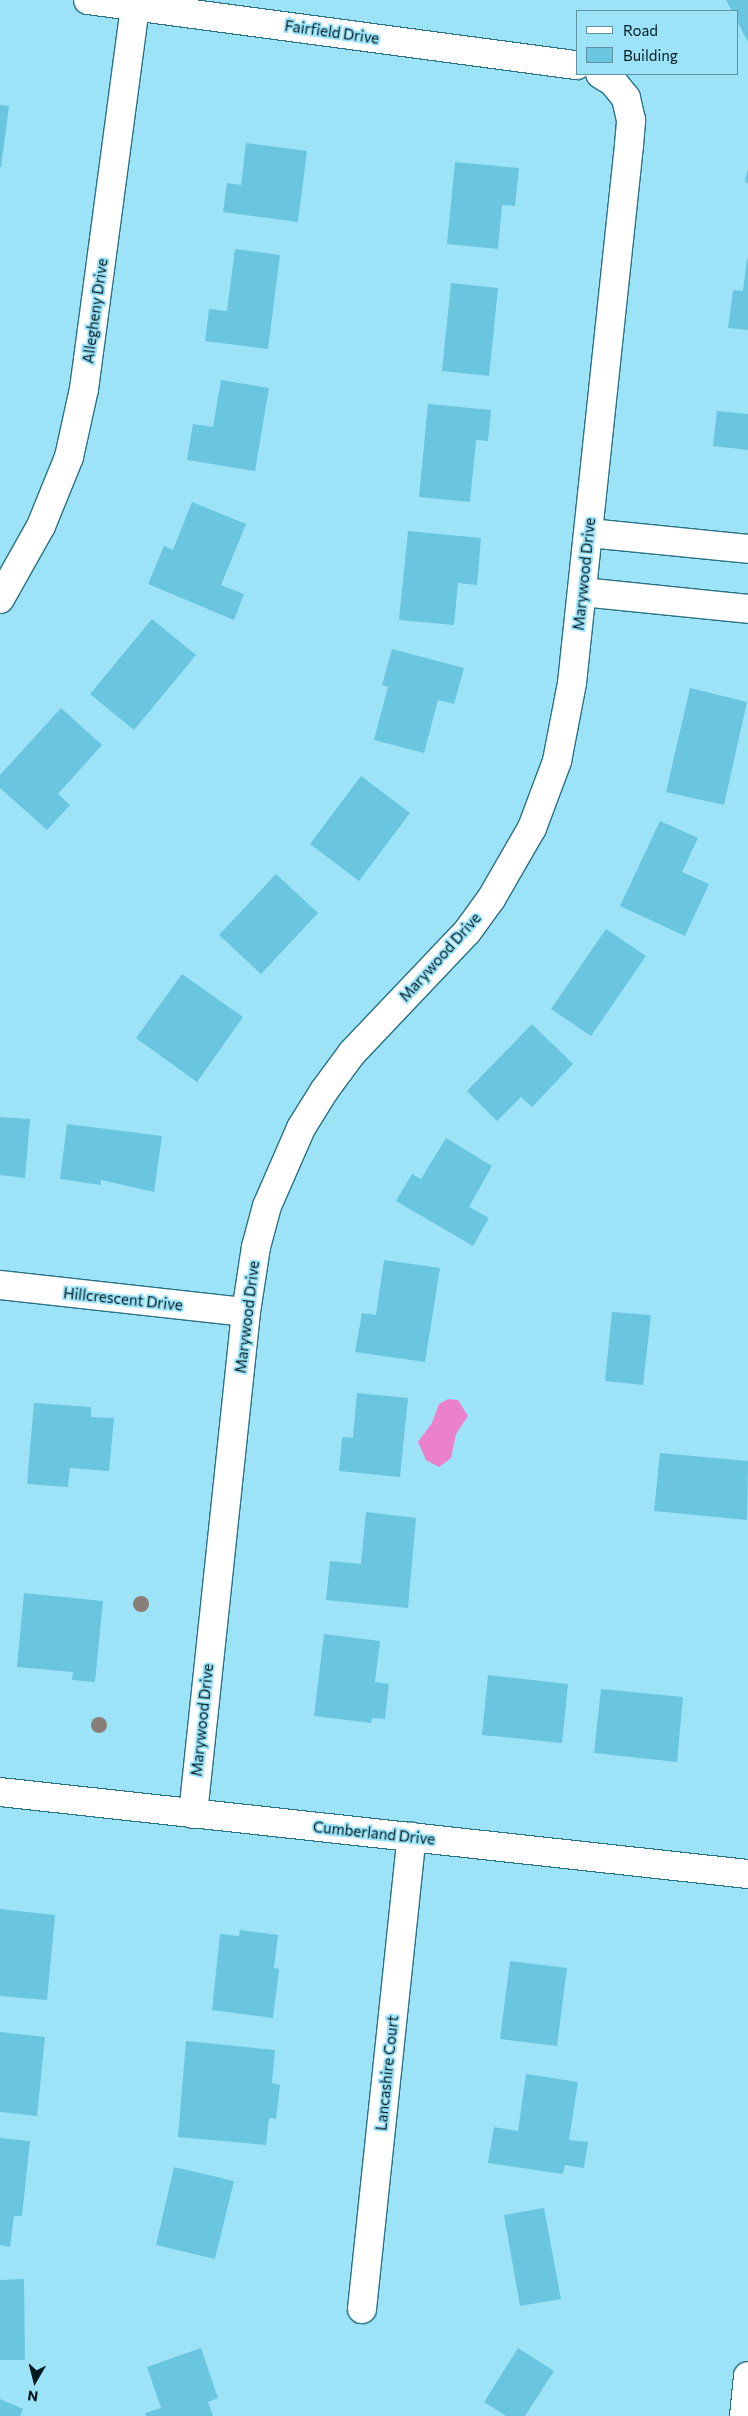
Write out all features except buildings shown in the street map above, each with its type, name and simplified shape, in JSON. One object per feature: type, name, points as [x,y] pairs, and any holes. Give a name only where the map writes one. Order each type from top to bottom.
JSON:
[{"type":"street","name":"Fairfield Drive","points":[[88,0],[576,65]]},
{"type":"street","name":"Allegheny Drive","points":[[0,599],[41,526],[69,457],[85,380],[135,6]]},
{"type":"street","name":"Marywood Drive","points":[[193,1814],[246,1312],[256,1247],[267,1206],[301,1128],[352,1052],[467,932],[510,867],[532,828],[557,761],[572,683],[631,120],[626,98],[606,78]]},
{"type":"street","points":[[589,532],[748,549]]},
{"type":"street","points":[[582,592],[748,609]]},
{"type":"street","name":"Hillcrescent Drive","points":[[0,1285],[246,1312]]},
{"type":"street","name":"Cumberland Drive","points":[[0,1792],[748,1874]]},
{"type":"street","name":"Lancashire Court","points":[[362,2309],[412,1837]]},
{"type":"street","points":[[744,2416],[748,2376]]},
{"type":"shaded area","points":[[448,1399],[458,1400],[468,1416],[456,1434],[451,1458],[439,1467],[426,1460],[418,1442],[432,1423],[439,1404]]}]
